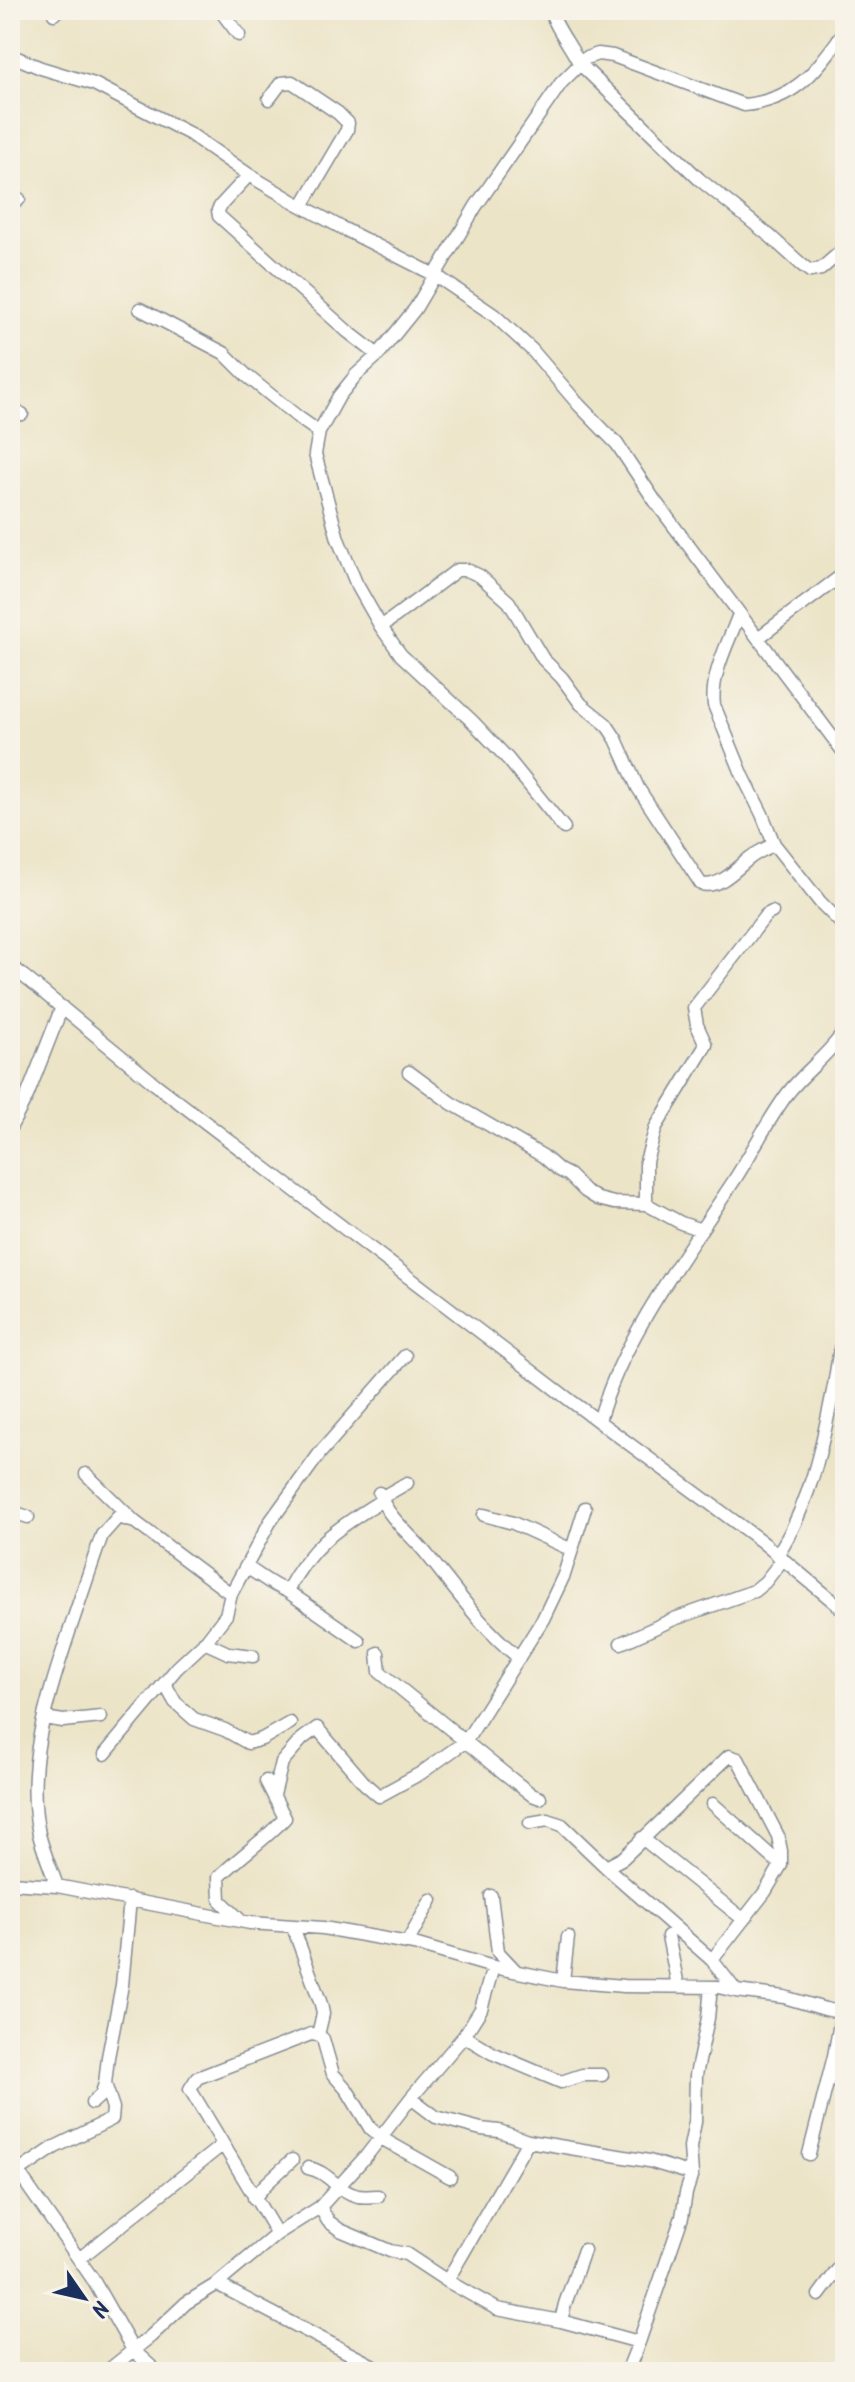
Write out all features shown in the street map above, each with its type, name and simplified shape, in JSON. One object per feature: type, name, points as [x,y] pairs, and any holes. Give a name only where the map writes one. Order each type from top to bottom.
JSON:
[{"type":"street","points":[[220,10],[239,35]]},
{"type":"street","points":[[551,10],[579,63],[699,179],[802,265],[815,271],[843,253]]},
{"type":"street","points":[[564,828],[508,759],[401,655],[381,627],[356,583],[338,539],[315,454],[319,432],[339,396],[415,309],[476,206],[561,83],[579,63],[598,54],[613,56],[744,105],[767,102],[804,81],[845,31]]},
{"type":"street","points":[[10,55],[94,84],[190,134],[249,175],[435,275],[494,315],[532,350],[617,444],[655,501],[845,754]]},
{"type":"street","points":[[269,99],[281,83],[292,82],[348,123],[347,130],[302,206]]},
{"type":"street","points":[[249,175],[221,205],[219,216],[378,355]]},
{"type":"street","points":[[140,309],[224,353],[247,376],[319,432]]},
{"type":"street","points":[[381,627],[457,570],[467,570],[480,576],[509,602],[543,659],[581,704],[606,724],[638,788],[701,884],[708,886],[719,882],[754,854],[774,844]]},
{"type":"street","points":[[758,638],[845,573]]},
{"type":"street","points":[[739,614],[714,684],[714,705],[774,844],[820,902],[845,927]]},
{"type":"street","points":[[646,1204],[646,1161],[656,1127],[706,1045],[694,1008],[724,966],[766,915],[772,912]]},
{"type":"street","points":[[10,965],[155,1084],[780,1557],[845,1611]]},
{"type":"street","points":[[10,1128],[27,1096],[62,1007]]},
{"type":"street","points":[[599,1421],[616,1374],[634,1338],[701,1230],[786,1096],[805,1072],[839,1041],[845,1030]]},
{"type":"street","points":[[409,1072],[451,1103],[543,1156],[598,1199],[646,1204],[701,1230]]},
{"type":"street","points":[[621,1643],[674,1619],[754,1591],[765,1582],[780,1557],[812,1479],[845,1331]]},
{"type":"street","points":[[105,1754],[226,1615],[231,1594],[270,1522],[320,1453],[405,1356]]},
{"type":"street","points":[[86,1474],[135,1522],[231,1594]]},
{"type":"street","points":[[287,1591],[301,1565],[324,1539],[380,1497],[407,1483]]},
{"type":"street","points":[[380,1497],[395,1522],[416,1542],[483,1625],[519,1658]]},
{"type":"street","points":[[274,1795],[282,1762],[302,1739],[317,1728],[379,1796],[421,1773],[466,1741],[548,1608],[564,1575],[585,1508]]},
{"type":"street","points":[[10,1511],[28,1517]]},
{"type":"street","points":[[484,1515],[513,1523],[572,1550]]},
{"type":"street","points":[[57,1886],[39,1835],[35,1800],[36,1759],[53,1676],[102,1535],[118,1517],[135,1522]]},
{"type":"street","points":[[246,1567],[359,1641]]},
{"type":"street","points":[[204,1642],[228,1653],[253,1656]]},
{"type":"street","points":[[378,1653],[380,1672],[532,1795],[540,1798]]},
{"type":"street","points":[[165,1684],[175,1702],[194,1719],[225,1730],[248,1743],[262,1739],[290,1723]]},
{"type":"street","points":[[44,1718],[63,1721],[101,1717]]},
{"type":"street","points":[[606,1867],[623,1858],[732,1756],[742,1765],[778,1836],[781,1865],[774,1880],[712,1960]]},
{"type":"street","points":[[241,1921],[220,1900],[219,1877],[285,1818],[266,1781]]},
{"type":"street","points":[[713,1804],[781,1865]]},
{"type":"street","points":[[530,1823],[548,1820],[562,1825],[712,1960],[736,1991]]},
{"type":"street","points":[[642,1838],[743,1919]]},
{"type":"street","points":[[10,1883],[57,1886],[241,1921],[323,1928],[407,1943],[493,1967],[563,1981],[624,1986],[718,1987],[784,1997],[843,2012],[809,2154]]},
{"type":"street","points":[[491,1896],[498,1952],[515,1970]]},
{"type":"street","points":[[92,2103],[101,2095],[105,2084],[122,1985],[130,1899]]},
{"type":"street","points":[[407,1943],[431,1900]]},
{"type":"street","points":[[293,1927],[321,2004],[323,2014],[318,2035]]},
{"type":"street","points":[[668,1936],[678,1986]]},
{"type":"street","points":[[563,1981],[568,1937]]},
{"type":"street","points":[[106,2372],[186,2303],[217,2284],[277,2234],[320,2207],[464,2036],[481,2009],[493,1967]]},
{"type":"street","points":[[627,2372],[682,2217],[692,2174],[690,2147],[695,2122],[696,2075],[711,1987]]},
{"type":"street","points":[[277,2234],[190,2089],[193,2081],[306,2036],[318,2035],[323,2039],[333,2074],[347,2090],[365,2121],[381,2138],[450,2177]]},
{"type":"street","points":[[464,2036],[492,2053],[561,2082],[582,2075],[602,2075]]},
{"type":"street","points":[[105,2084],[113,2108],[112,2119],[55,2147],[14,2174],[79,2259],[133,2350],[157,2372]]},
{"type":"street","points":[[411,2098],[436,2117],[528,2141],[649,2161],[692,2174]]},
{"type":"street","points":[[447,2281],[528,2141]]},
{"type":"street","points":[[79,2259],[222,2145]]},
{"type":"street","points":[[254,2198],[292,2160]]},
{"type":"street","points":[[308,2168],[319,2170],[338,2187],[359,2196],[378,2196]]},
{"type":"street","points":[[320,2207],[328,2221],[340,2230],[390,2251],[406,2254],[497,2309],[561,2321],[639,2342]]},
{"type":"street","points":[[561,2321],[584,2250]]},
{"type":"street","points":[[819,2295],[845,2260]]},
{"type":"street","points":[[217,2284],[385,2372]]},
{"type":"street","points":[[353,2372],[358,2358]]}]
